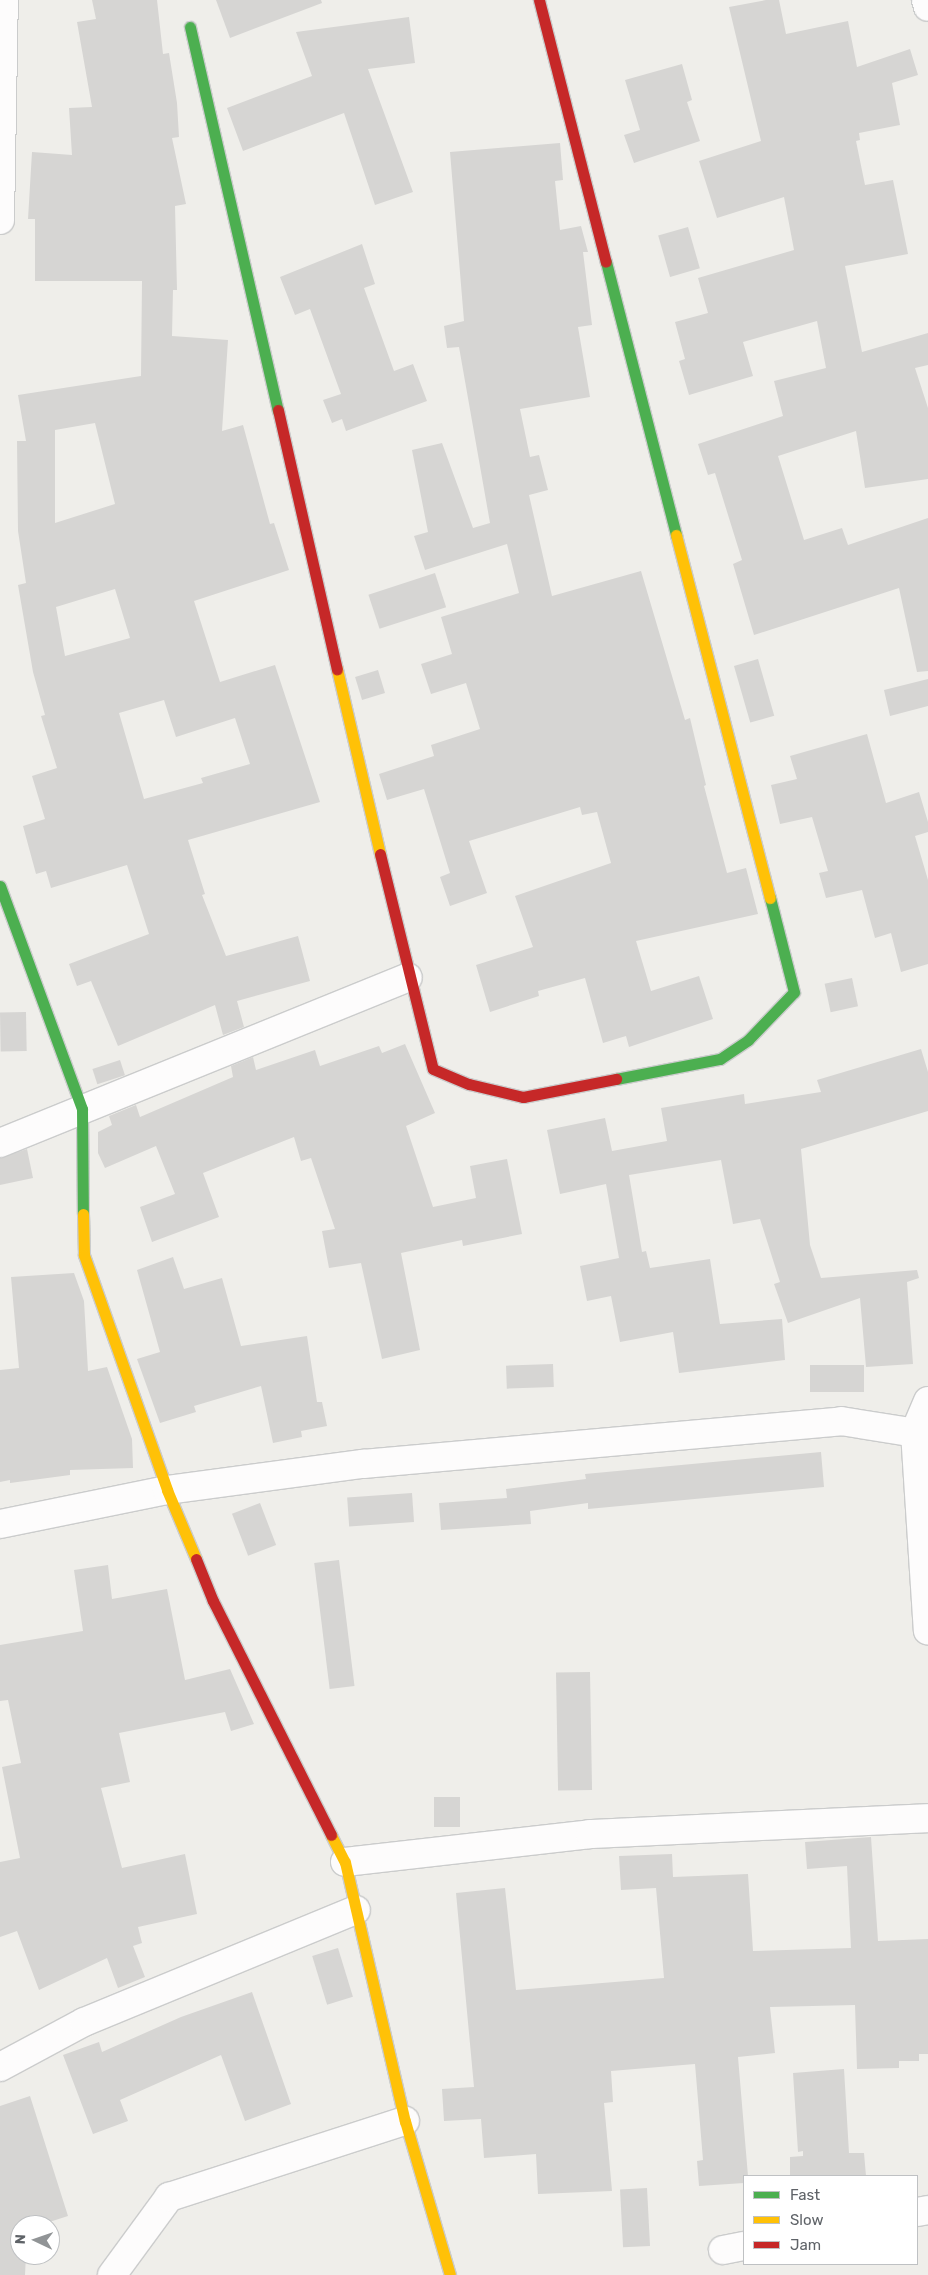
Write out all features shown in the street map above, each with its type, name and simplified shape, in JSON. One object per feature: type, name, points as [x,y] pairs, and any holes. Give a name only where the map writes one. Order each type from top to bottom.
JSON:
[{"type":"street","points":[[0,220],[4,0]]},
{"type":"street","points":[[190,27],[408,977],[433,1069],[468,1084],[523,1097],[720,1059],[748,1040],[794,992],[539,0]]},
{"type":"street","points":[[926,0],[928,7]]},
{"type":"street","points":[[0,886],[82,1109],[84,1255],[166,1490],[213,1601],[345,1862],[405,2122],[450,2275]]},
{"type":"street","points":[[0,1143],[408,977]]},
{"type":"street","points":[[928,1401],[922,1433],[928,1631]]},
{"type":"street","points":[[0,1524],[166,1490],[362,1464],[841,1421],[922,1433]]},
{"type":"street","points":[[345,1862],[590,1834],[928,1818]]},
{"type":"street","points":[[0,2066],[84,2022],[356,1910]]},
{"type":"street","points":[[112,2275],[169,2197],[405,2122]]},
{"type":"building","points":[[92,0],[157,0],[163,54],[169,53],[177,103],[179,137],[172,138],[186,204],[175,206],[177,290],[173,290],[172,336],[228,340],[222,431],[243,425],[270,524],[274,523],[289,570],[194,601],[220,682],[275,665],[320,802],[188,840],[205,894],[202,895],[226,956],[298,936],[310,981],[237,1001],[244,1027],[223,1035],[215,1005],[118,1046],[91,981],[77,986],[69,964],[149,934],[127,865],[51,888],[46,871],[36,874],[23,826],[45,819],[32,776],[57,768],[41,716],[45,715],[33,672],[18,585],[26,583],[18,531],[17,441],[26,441],[18,395],[141,376],[142,281],[35,281],[35,219],[28,219],[32,152],[72,155],[69,108],[92,107],[77,22],[96,19]],"holes":[[[95,423],[115,504],[55,523],[55,430]],[[115,589],[130,638],[65,656],[56,607]],[[164,700],[176,737],[235,718],[250,764],[201,778],[203,783],[144,799],[119,713]]]},
{"type":"building","points":[[216,0],[321,0],[322,3],[230,38]]},
{"type":"building","points":[[766,0],[779,0],[786,34],[848,21],[857,67],[910,49],[918,75],[892,83],[900,125],[859,133],[860,140],[856,141],[865,185],[893,180],[908,254],[845,266],[862,352],[928,333],[928,365],[915,368],[928,408],[928,479],[865,488],[856,431],[778,456],[804,540],[842,528],[848,545],[928,518],[928,671],[917,672],[899,588],[754,635],[733,564],[742,560],[715,473],[708,475],[698,444],[783,416],[774,381],[826,368],[817,321],[743,342],[753,376],[689,395],[679,361],[685,359],[675,322],[708,313],[698,278],[794,250],[784,197],[717,218],[699,161],[761,141],[729,7]]},
{"type":"building","points":[[409,17],[415,63],[368,69],[413,192],[375,205],[344,113],[243,151],[227,108],[312,76],[296,32]]},
{"type":"building","points":[[682,64],[692,100],[687,102],[700,141],[634,163],[624,135],[640,130],[625,80]]},
{"type":"building","points":[[560,143],[563,180],[555,181],[560,230],[581,226],[588,252],[583,252],[592,325],[578,327],[590,397],[520,409],[530,457],[539,455],[548,490],[529,495],[552,596],[641,571],[685,720],[690,718],[706,785],[704,786],[727,873],[746,868],[758,914],[636,941],[651,991],[699,976],[713,1019],[629,1047],[626,1036],[603,1043],[585,978],[538,991],[539,996],[490,1012],[476,965],[533,947],[515,896],[611,863],[597,812],[582,815],[580,807],[469,841],[487,893],[450,906],[440,877],[450,873],[424,789],[387,800],[379,774],[434,756],[431,745],[480,729],[466,683],[431,694],[421,664],[452,654],[441,617],[519,593],[507,544],[425,570],[414,536],[428,532],[412,450],[442,443],[473,528],[490,523],[459,347],[447,348],[444,326],[464,321],[450,152]]},
{"type":"building","points":[[688,227],[700,268],[670,277],[658,236]]},
{"type":"building","points":[[362,244],[375,284],[364,288],[394,371],[413,364],[427,401],[346,431],[342,419],[332,423],[323,400],[341,394],[310,309],[295,315],[280,277]]},
{"type":"building","points":[[435,573],[446,607],[380,629],[368,595]]},
{"type":"building","points":[[758,659],[774,716],[750,723],[734,666]]},
{"type":"building","points":[[378,670],[385,693],[362,700],[355,677]]},
{"type":"building","points":[[928,679],[928,706],[890,716],[884,690]]},
{"type":"building","points":[[867,734],[886,803],[919,792],[928,822],[928,832],[915,836],[928,880],[928,964],[901,972],[891,933],[875,938],[862,890],[826,898],[819,873],[828,871],[812,817],[780,824],[771,785],[797,779],[790,756]]},
{"type":"building","points":[[852,978],[858,1006],[831,1012],[825,984]]},
{"type":"building","points":[[0,1012],[26,1012],[27,1051],[1,1051]]},
{"type":"building","points":[[405,1044],[435,1113],[406,1126],[433,1207],[476,1198],[470,1166],[507,1159],[522,1234],[463,1246],[462,1240],[401,1253],[420,1350],[382,1359],[361,1263],[329,1268],[322,1231],[335,1229],[311,1158],[301,1161],[294,1137],[203,1173],[219,1217],[152,1242],[140,1207],[175,1194],[156,1146],[105,1168],[98,1153],[98,1132],[112,1125],[109,1116],[136,1105],[140,1117],[233,1077],[231,1066],[253,1057],[256,1070],[315,1050],[320,1066],[379,1046],[382,1053]]},
{"type":"building","points":[[921,1049],[928,1072],[928,1111],[801,1149],[810,1245],[821,1278],[917,1270],[919,1278],[907,1282],[913,1364],[866,1367],[860,1298],[788,1323],[774,1284],[780,1282],[760,1219],[733,1224],[721,1160],[629,1175],[642,1252],[646,1251],[650,1268],[710,1259],[720,1324],[782,1319],[785,1360],[679,1373],[673,1332],[620,1342],[611,1296],[587,1301],[580,1266],[619,1258],[606,1184],[560,1194],[547,1130],[605,1118],[612,1151],[667,1141],[661,1108],[744,1094],[745,1104],[821,1092],[817,1080]]},
{"type":"building","points":[[120,1060],[125,1075],[97,1084],[92,1069]]},
{"type":"building","points":[[27,1149],[33,1178],[0,1185],[0,1158]]},
{"type":"building","points":[[173,1257],[184,1289],[222,1278],[241,1346],[307,1336],[317,1402],[322,1402],[327,1426],[301,1431],[302,1437],[273,1443],[261,1386],[194,1406],[196,1412],[160,1423],[137,1359],[160,1352],[137,1270]]},
{"type":"building","points":[[74,1273],[84,1301],[88,1371],[107,1367],[132,1439],[133,1468],[70,1470],[70,1475],[10,1483],[10,1480],[0,1482],[0,1370],[19,1368],[11,1277]]},
{"type":"building","points":[[553,1364],[554,1387],[507,1389],[506,1366]]},
{"type":"building","points":[[810,1365],[864,1365],[864,1392],[810,1392]]},
{"type":"building","points":[[821,1452],[824,1487],[588,1509],[588,1503],[530,1511],[531,1524],[441,1530],[439,1503],[507,1498],[506,1489],[586,1479],[585,1474]]},
{"type":"building","points":[[412,1493],[414,1522],[349,1526],[347,1498]]},
{"type":"building","points":[[260,1503],[276,1545],[248,1556],[232,1514]]},
{"type":"building","points":[[339,1560],[354,1686],[330,1689],[314,1563]]},
{"type":"building","points":[[108,1565],[112,1599],[167,1589],[185,1680],[230,1669],[254,1724],[231,1731],[225,1712],[119,1733],[130,1782],[101,1788],[122,1868],[185,1854],[197,1914],[138,1927],[142,1943],[133,1946],[145,1977],[118,1988],[107,1958],[39,1990],[17,1931],[0,1937],[0,1862],[20,1858],[2,1767],[21,1763],[8,1700],[0,1701],[0,1645],[83,1631],[74,1570]]},
{"type":"building","points":[[590,1672],[592,1790],[558,1791],[556,1673]]},
{"type":"building","points":[[434,1797],[460,1797],[460,1827],[434,1827]]},
{"type":"building","points":[[871,1837],[878,1941],[928,1939],[928,2054],[919,2054],[919,2061],[899,2061],[899,2068],[857,2069],[855,2005],[770,2007],[775,2053],[738,2057],[748,2175],[743,2175],[743,2183],[699,2186],[697,2161],[703,2160],[695,2064],[611,2071],[613,2102],[604,2103],[612,2191],[538,2194],[536,2154],[484,2158],[481,2119],[444,2121],[442,2089],[474,2087],[456,1893],[505,1888],[516,1990],[664,1978],[656,1888],[621,1890],[619,1856],[672,1854],[673,1877],[748,1874],[753,1951],[851,1948],[847,1866],[807,1869],[805,1842]]},
{"type":"building","points":[[338,1948],[353,1997],[327,2005],[312,1956]]},
{"type":"building","points":[[252,1992],[291,2104],[245,2121],[221,2055],[120,2100],[128,2121],[93,2134],[63,2055],[99,2042],[102,2052],[181,2017]]},
{"type":"building","points":[[844,2069],[849,2153],[864,2153],[866,2175],[790,2175],[790,2157],[803,2156],[803,2151],[798,2152],[793,2073]]},
{"type":"building","points":[[30,2096],[68,2216],[60,2219],[60,2215],[10,2215],[10,2265],[26,2265],[25,2275],[0,2275],[0,2106]]},
{"type":"building","points":[[647,2188],[650,2246],[623,2247],[620,2189]]},
{"type":"traffic: fast","points":[[190,27],[278,410]]},
{"type":"traffic: fast","points":[[606,262],[676,535]]},
{"type":"traffic: fast","points":[[0,886],[82,1109],[83,1214]]},
{"type":"traffic: fast","points":[[616,1079],[720,1059],[748,1040],[794,992],[770,898]]},
{"type":"traffic: slow","points":[[676,535],[770,898]]},
{"type":"traffic: slow","points":[[337,669],[380,854]]},
{"type":"traffic: slow","points":[[83,1214],[84,1255],[167,1490],[196,1559]]},
{"type":"traffic: slow","points":[[331,1835],[345,1862],[405,2121],[450,2275]]},
{"type":"traffic: jam","points":[[539,0],[606,262]]},
{"type":"traffic: jam","points":[[278,410],[337,669]]},
{"type":"traffic: jam","points":[[380,854],[433,1069],[469,1084],[523,1097],[616,1079]]},
{"type":"traffic: jam","points":[[196,1559],[213,1601],[331,1835]]}]
